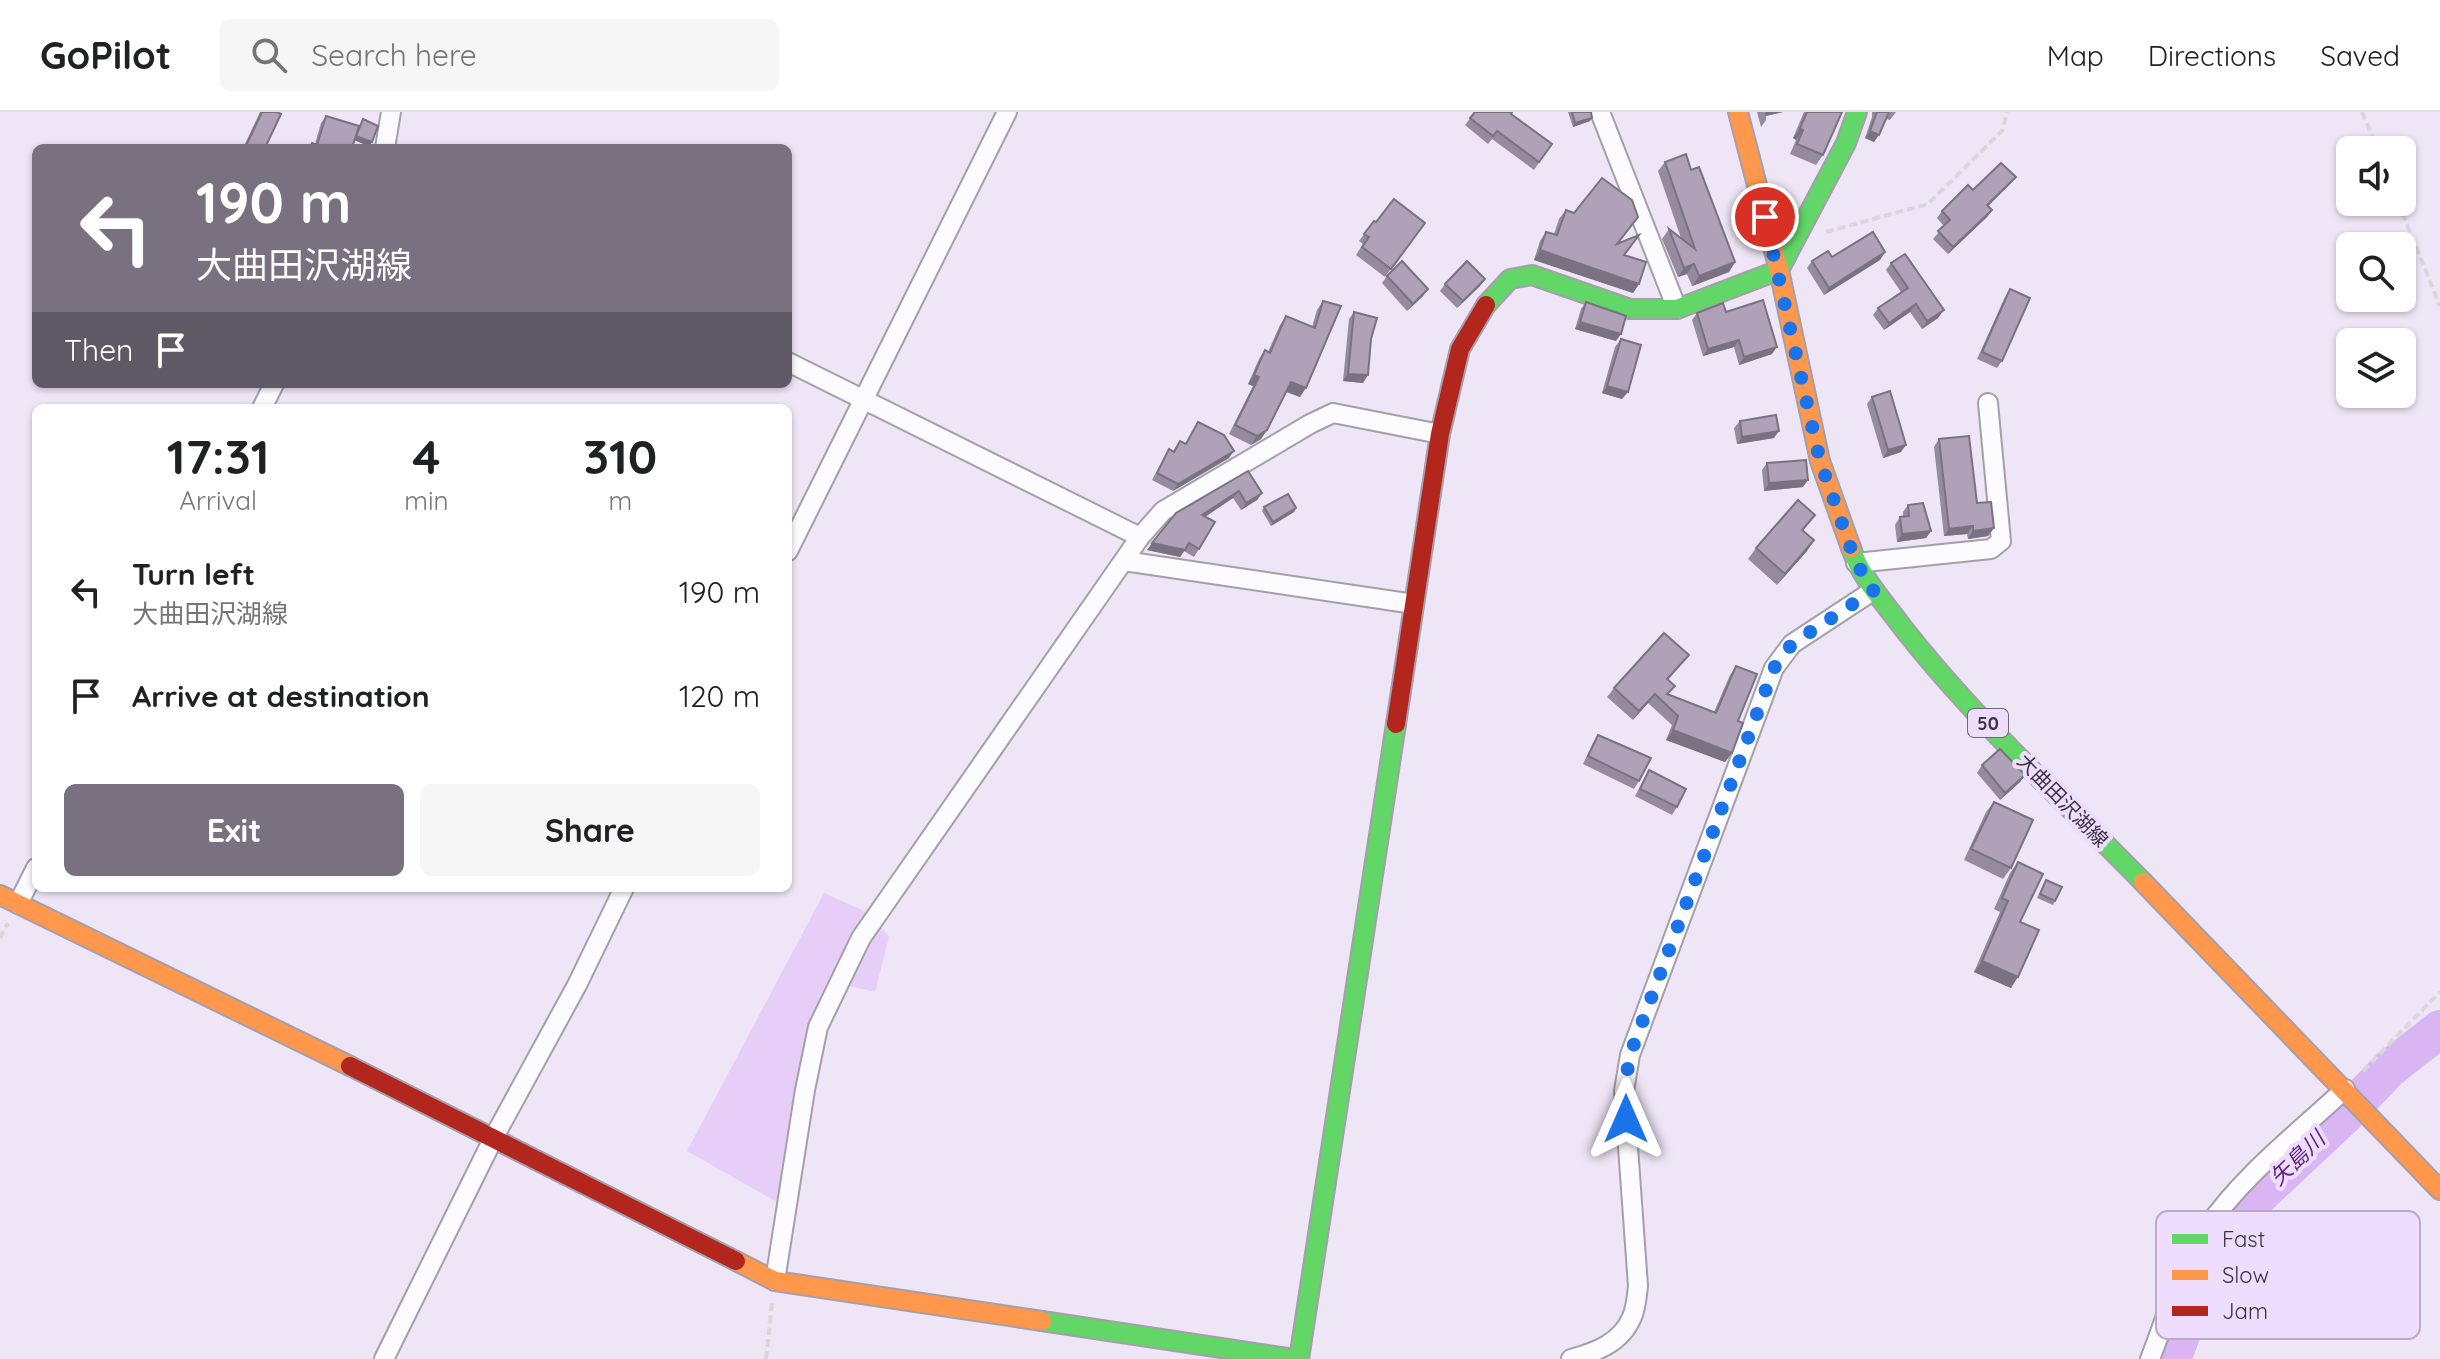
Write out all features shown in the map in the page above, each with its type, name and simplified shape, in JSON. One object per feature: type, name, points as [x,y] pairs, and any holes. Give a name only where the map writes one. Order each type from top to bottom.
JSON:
[{"type":"street","points":[[386,144],[391,112]]},
{"type":"street","points":[[792,543],[1007,112]]},
{"type":"street","points":[[1600,112],[1677,309]]},
{"type":"street","name":"大曲田沢湖線","points":[[1738,112],[1779,270],[1820,461],[1856,563],[1935,669],[2440,1190]]},
{"type":"street","points":[[0,895],[494,1137],[775,1281],[1297,1359],[1440,434],[1460,349],[1482,310],[1510,279],[1532,275],[1630,309],[1677,309],[1779,270],[1846,143],[1857,112]]},
{"type":"street","points":[[792,364],[1140,537]]},
{"type":"street","points":[[1856,563],[1991,549],[2001,541],[1988,403]]},
{"type":"street","points":[[775,1281],[818,1027],[861,938],[1140,537],[1163,511],[1333,413],[1440,434]]},
{"type":"street","points":[[1124,561],[1414,604]]},
{"type":"street","points":[[1571,1359],[1599,1351],[1618,1337],[1633,1317],[1638,1286],[1624,1091],[1630,1055],[1774,668],[1792,644],[1874,590]]},
{"type":"street","points":[[18,904],[32,876]]},
{"type":"street","points":[[384,1359],[494,1137],[577,985],[622,892]]},
{"type":"street","points":[[2220,1211],[2239,1187],[2345,1089]]},
{"type":"street","points":[[2150,1359],[2158,1339]]},
{"type":"path","points":[[1821,234],[1928,204],[2002,131],[2007,112]]},
{"type":"path","points":[[2362,112],[2372,136]]},
{"type":"path","points":[[2404,216],[2440,306]]},
{"type":"path","points":[[2345,1089],[2440,992]]},
{"type":"path","points":[[766,1359],[775,1281]]},
{"type":"shaded area","points":[[824,893],[869,913],[889,937],[875,992],[846,985],[827,1024],[800,1163],[775,1201],[687,1151]]},
{"type":"building","points":[[262,112],[281,114],[267,144],[247,144]]},
{"type":"building","points":[[1475,112],[1512,112],[1552,144],[1539,162],[1497,131],[1493,136],[1470,118]]},
{"type":"building","points":[[1572,112],[1591,112],[1592,118],[1575,123]]},
{"type":"building","points":[[1807,112],[1842,112],[1823,155],[1797,144]]},
{"type":"building","points":[[1877,112],[1889,112],[1879,135],[1870,131]]},
{"type":"building","points":[[326,116],[359,126],[353,144],[317,144]]},
{"type":"building","points":[[363,119],[378,126],[372,142],[356,136]]},
{"type":"building","points":[[1686,154],[1691,170],[1699,167],[1735,262],[1699,276],[1694,264],[1684,268],[1669,229],[1695,249],[1665,162]]},
{"type":"building","points":[[2001,163],[2016,177],[1987,205],[1992,210],[1953,247],[1938,231],[1950,220],[1942,211],[1968,185],[1973,190]]},
{"type":"building","points":[[1602,178],[1632,200],[1638,217],[1617,244],[1639,235],[1624,255],[1646,262],[1639,284],[1540,250],[1546,232],[1557,235],[1566,210],[1574,213]]},
{"type":"building","points":[[1394,199],[1425,223],[1391,269],[1362,247],[1369,237],[1364,234]]},
{"type":"building","points":[[1873,232],[1885,252],[1829,288],[1812,261],[1828,251],[1832,257]]},
{"type":"building","points":[[1905,254],[1944,310],[1927,321],[1916,304],[1889,323],[1878,308],[1908,288],[1891,263]]},
{"type":"building","points":[[1402,261],[1428,289],[1413,304],[1387,276]]},
{"type":"building","points":[[1467,261],[1485,279],[1463,301],[1445,284]]},
{"type":"building","points":[[2010,289],[2030,298],[2002,361],[1982,352]]},
{"type":"building","points":[[1763,300],[1777,347],[1744,357],[1739,340],[1708,349],[1697,313],[1723,303],[1726,312]]},
{"type":"building","points":[[1323,301],[1341,306],[1306,388],[1291,382],[1267,430],[1257,436],[1235,425],[1259,377],[1254,375],[1265,350],[1270,353],[1286,316],[1315,328]]},
{"type":"building","points":[[1586,302],[1626,316],[1621,334],[1580,322]]},
{"type":"building","points":[[1354,312],[1377,318],[1371,339],[1368,375],[1348,374]]},
{"type":"building","points":[[1621,339],[1641,345],[1628,392],[1607,386]]},
{"type":"building","points":[[1890,391],[1906,445],[1888,450],[1872,397]]},
{"type":"building","points":[[1776,415],[1779,431],[1742,437],[1740,421]]},
{"type":"building","points":[[1198,422],[1224,435],[1234,451],[1178,484],[1157,473],[1169,449],[1174,452],[1180,441],[1186,444]]},
{"type":"building","points":[[1969,436],[1977,503],[1991,502],[1994,528],[1973,531],[1973,526],[1949,529],[1939,439]]},
{"type":"building","points":[[1806,460],[1808,480],[1769,483],[1767,463]]},
{"type":"building","points":[[1248,471],[1262,493],[1246,503],[1239,491],[1202,515],[1215,522],[1199,549],[1189,543],[1185,550],[1152,543],[1176,513]]},
{"type":"building","points":[[1288,494],[1296,508],[1273,522],[1264,507]]},
{"type":"building","points":[[1798,500],[1815,515],[1802,530],[1814,540],[1785,574],[1756,548]]},
{"type":"building","points":[[1923,503],[1931,531],[1902,534],[1900,517],[1909,516],[1908,505]]},
{"type":"building","points":[[1664,633],[1689,655],[1667,679],[1675,686],[1667,694],[1716,713],[1736,666],[1757,674],[1738,721],[1743,723],[1732,753],[1673,730],[1678,716],[1655,694],[1639,711],[1614,688]]},
{"type":"building","points":[[1598,735],[1651,758],[1639,781],[1588,756]]},
{"type":"building","points":[[2000,749],[2025,775],[2005,793],[1982,765]]},
{"type":"building","points":[[1649,770],[1686,789],[1677,807],[1640,789]]},
{"type":"building","points":[[1994,802],[2033,820],[2011,868],[1971,849]]},
{"type":"building","points":[[2018,862],[2043,874],[2020,922],[2039,930],[2018,977],[1982,961],[2008,901],[2002,898]]},
{"type":"building","points":[[2046,880],[2062,887],[2055,901],[2040,894]]},
{"type":"waterway","name":"矢島川","points":[[2243,1211],[2342,1118],[2389,1069],[2440,1029]]},
{"type":"waterway","name":"矢島川","points":[[2172,1359],[2180,1339]]},
{"type":"traffic: fast","points":[[1486,305],[1510,279],[1532,275],[1630,309],[1677,309],[1779,270],[1846,143],[1857,112]]},
{"type":"traffic: fast","points":[[1851,548],[1860,569],[1879,597],[1957,692],[2143,882]]},
{"type":"traffic: fast","points":[[1299,1359],[1396,724]]},
{"type":"traffic: fast","points":[[1042,1321],[1294,1359]]},
{"type":"traffic: slow","points":[[1738,112],[1779,270],[1820,461],[1851,548]]},
{"type":"traffic: slow","points":[[2143,882],[2440,1190]]},
{"type":"traffic: slow","points":[[0,895],[350,1066]]},
{"type":"traffic: slow","points":[[736,1261],[775,1281],[1042,1321]]},
{"type":"traffic: jam","points":[[1396,724],[1440,434],[1460,349],[1486,305]]},
{"type":"traffic: jam","points":[[350,1066],[736,1261]]},
{"type":"route","points":[[1626,1119],[1624,1091],[1630,1055],[1774,668],[1792,644],[1874,590],[1856,563],[1820,461],[1765,217]]}]
